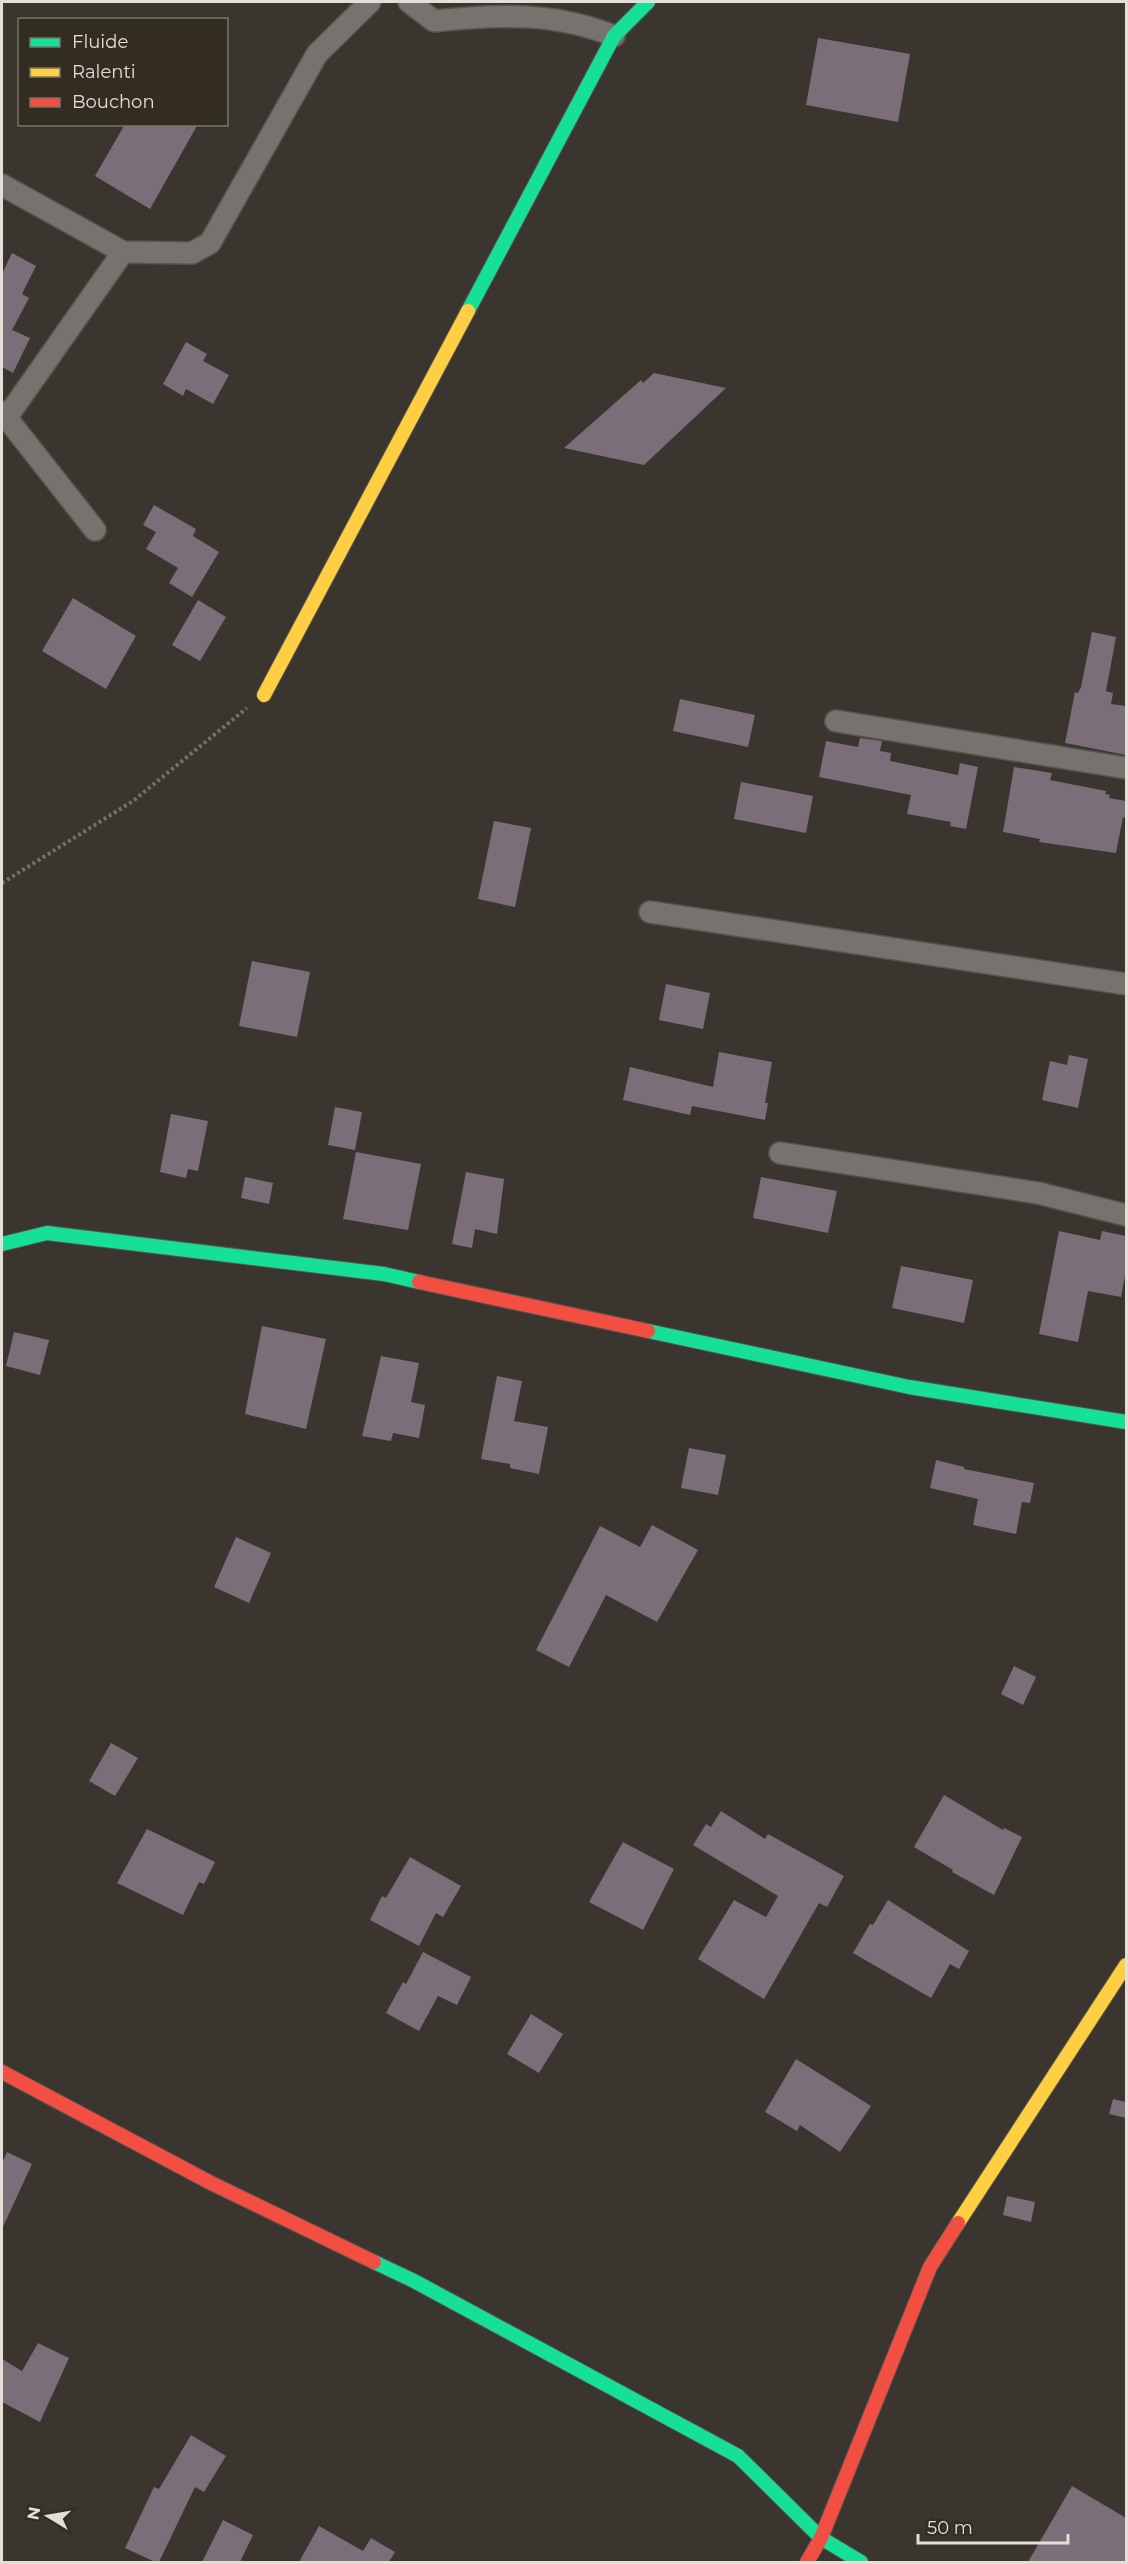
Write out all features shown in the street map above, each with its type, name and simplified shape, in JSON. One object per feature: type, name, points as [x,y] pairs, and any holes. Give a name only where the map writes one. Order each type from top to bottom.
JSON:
[{"type":"street","points":[[2,185],[123,252],[192,253],[210,243],[318,54],[370,2]]},
{"type":"street","points":[[410,2],[434,21],[486,15],[523,16],[587,25],[614,36]]},
{"type":"street","points":[[264,695],[614,36],[648,2]]},
{"type":"street","points":[[95,530],[4,415],[123,252]]},
{"type":"street","points":[[836,722],[1126,768]]},
{"type":"street","points":[[650,912],[1126,984]]},
{"type":"street","points":[[780,1154],[1038,1192],[1126,1215]]},
{"type":"street","points":[[2,1244],[47,1233],[384,1274],[909,1387],[1126,1422]]},
{"type":"street","points":[[807,2562],[821,2538],[930,2267],[1126,1965]]},
{"type":"street","points":[[2,2072],[211,2183],[414,2281],[738,2456],[821,2538],[861,2562]]},
{"type":"path","points":[[2,883],[133,801],[264,695]]},
{"type":"building","points":[[818,38],[910,54],[898,122],[806,105]]},
{"type":"building","points":[[124,126],[197,126],[150,209],[95,176]]},
{"type":"building","points":[[12,253],[36,266],[22,294],[29,298],[12,330],[30,338],[13,373],[2,367],[2,274]]},
{"type":"building","points":[[186,342],[207,354],[203,361],[229,375],[213,404],[186,389],[183,396],[163,384]]},
{"type":"building","points":[[654,373],[726,388],[644,465],[564,448],[641,380],[643,383]]},
{"type":"building","points":[[154,505],[196,529],[193,536],[219,552],[192,597],[169,583],[178,568],[146,549],[156,532],[143,525]]},
{"type":"building","points":[[73,598],[136,636],[106,689],[42,651]]},
{"type":"building","points":[[198,600],[226,617],[200,661],[172,645]]},
{"type":"building","points":[[1092,632],[1116,637],[1106,691],[1113,693],[1111,704],[1126,706],[1126,755],[1065,743],[1075,692],[1078,693],[1081,687]]},
{"type":"building","points":[[680,699],[755,715],[748,747],[673,731]]},
{"type":"building","points":[[860,738],[882,741],[880,751],[891,753],[890,761],[958,775],[960,763],[978,767],[966,829],[950,826],[951,822],[907,814],[911,795],[819,777],[826,741],[858,747]]},
{"type":"building","points":[[1014,767],[1052,773],[1050,780],[1106,791],[1105,794],[1110,795],[1109,798],[1126,801],[1126,818],[1123,817],[1116,853],[1039,842],[1040,839],[1003,832]]},
{"type":"building","points":[[741,782],[813,796],[806,833],[734,819]]},
{"type":"building","points":[[494,821],[531,828],[515,907],[478,899]]},
{"type":"building","points":[[252,961],[310,972],[297,1037],[239,1026]]},
{"type":"building","points":[[666,984],[710,993],[703,1029],[659,1020]]},
{"type":"building","points":[[719,1052],[772,1062],[765,1103],[768,1103],[765,1120],[692,1106],[690,1115],[623,1100],[630,1067],[713,1087]]},
{"type":"building","points":[[1069,1055],[1088,1059],[1078,1108],[1042,1100],[1050,1061],[1067,1065]]},
{"type":"building","points":[[335,1107],[362,1112],[355,1150],[328,1145]]},
{"type":"building","points":[[171,1114],[208,1121],[198,1171],[188,1169],[186,1178],[160,1172]]},
{"type":"building","points":[[356,1152],[421,1164],[408,1230],[343,1219]]},
{"type":"building","points":[[466,1172],[504,1179],[497,1234],[475,1229],[472,1248],[452,1244]]},
{"type":"building","points":[[245,1177],[273,1183],[269,1204],[241,1198]]},
{"type":"building","points":[[761,1177],[837,1191],[828,1233],[753,1218]]},
{"type":"building","points":[[1059,1231],[1100,1240],[1102,1231],[1126,1236],[1126,1270],[1121,1297],[1088,1291],[1078,1342],[1039,1334]]},
{"type":"building","points":[[901,1266],[973,1280],[964,1323],[892,1308]]},
{"type":"building","points":[[262,1326],[326,1339],[306,1429],[245,1414]]},
{"type":"building","points":[[14,1332],[49,1340],[40,1375],[6,1366]]},
{"type":"building","points":[[381,1356],[419,1363],[411,1402],[425,1405],[419,1438],[393,1433],[391,1441],[362,1436]]},
{"type":"building","points":[[497,1376],[522,1381],[514,1421],[548,1427],[539,1474],[510,1468],[510,1464],[481,1459]]},
{"type":"building","points":[[689,1448],[726,1455],[718,1495],[681,1488]]},
{"type":"building","points":[[936,1460],[964,1467],[964,1469],[1034,1483],[1030,1503],[1022,1502],[1016,1534],[973,1525],[978,1499],[930,1488]]},
{"type":"building","points":[[652,1525],[698,1550],[657,1622],[606,1595],[569,1667],[536,1650],[600,1526],[640,1547]]},
{"type":"building","points":[[236,1537],[271,1553],[249,1603],[214,1587]]},
{"type":"building","points":[[1014,1666],[1036,1677],[1023,1705],[1001,1694]]},
{"type":"building","points":[[111,1743],[138,1758],[115,1796],[89,1781]]},
{"type":"building","points":[[944,1795],[1003,1830],[1004,1828],[1022,1837],[994,1895],[952,1872],[953,1870],[914,1847]]},
{"type":"building","points":[[721,1811],[765,1839],[768,1834],[844,1876],[827,1907],[819,1903],[764,1999],[698,1959],[734,1900],[766,1917],[778,1896],[693,1845],[706,1824],[711,1827]]},
{"type":"building","points":[[147,1829],[215,1862],[204,1884],[199,1882],[183,1915],[117,1883]]},
{"type":"building","points":[[623,1842],[674,1869],[643,1930],[589,1902]]},
{"type":"building","points":[[410,1857],[461,1886],[443,1917],[436,1913],[419,1946],[370,1920],[382,1896],[386,1898]]},
{"type":"building","points":[[888,1900],[969,1951],[959,1969],[950,1964],[931,1998],[853,1953]]},
{"type":"building","points":[[423,1952],[471,1977],[457,2005],[438,1996],[419,2031],[386,2013],[403,1982],[406,1984]]},
{"type":"building","points":[[531,2014],[563,2034],[539,2073],[507,2054]]},
{"type":"building","points":[[796,2059],[871,2106],[840,2152],[800,2125],[797,2131],[765,2112]]},
{"type":"building","points":[[1113,2099],[1126,2102],[1126,2118],[1109,2114]]},
{"type":"building","points":[[7,2152],[32,2164],[2,2229],[2,2163]]},
{"type":"building","points":[[1007,2196],[1035,2202],[1031,2222],[1003,2215]]},
{"type":"building","points":[[38,2343],[69,2358],[40,2422],[2,2402],[2,2359],[22,2371]]},
{"type":"building","points":[[191,2435],[226,2456],[204,2492],[195,2487],[159,2562],[155,2562],[125,2548],[154,2487],[159,2489]]},
{"type":"building","points":[[1072,2486],[1126,2518],[1126,2562],[1028,2562]]},
{"type":"building","points":[[223,2520],[253,2535],[240,2562],[202,2562]]},
{"type":"building","points":[[319,2526],[363,2551],[371,2538],[395,2552],[389,2562],[299,2562]]},
{"type":"traffic: fast","points":[[468,311],[614,36],[648,2]]},
{"type":"traffic: fast","points":[[2,1244],[47,1233],[384,1274],[419,1282]]},
{"type":"traffic: fast","points":[[648,1331],[909,1387],[1126,1422]]},
{"type":"traffic: fast","points":[[374,2262],[414,2281],[738,2456],[821,2538],[861,2562]]},
{"type":"traffic: slow","points":[[264,695],[468,311]]},
{"type":"traffic: slow","points":[[958,2223],[1126,1965]]},
{"type":"traffic: jam","points":[[419,1282],[648,1331]]},
{"type":"traffic: jam","points":[[2,2072],[211,2183],[374,2262]]},
{"type":"traffic: jam","points":[[807,2562],[821,2538],[930,2267],[958,2223]]}]
